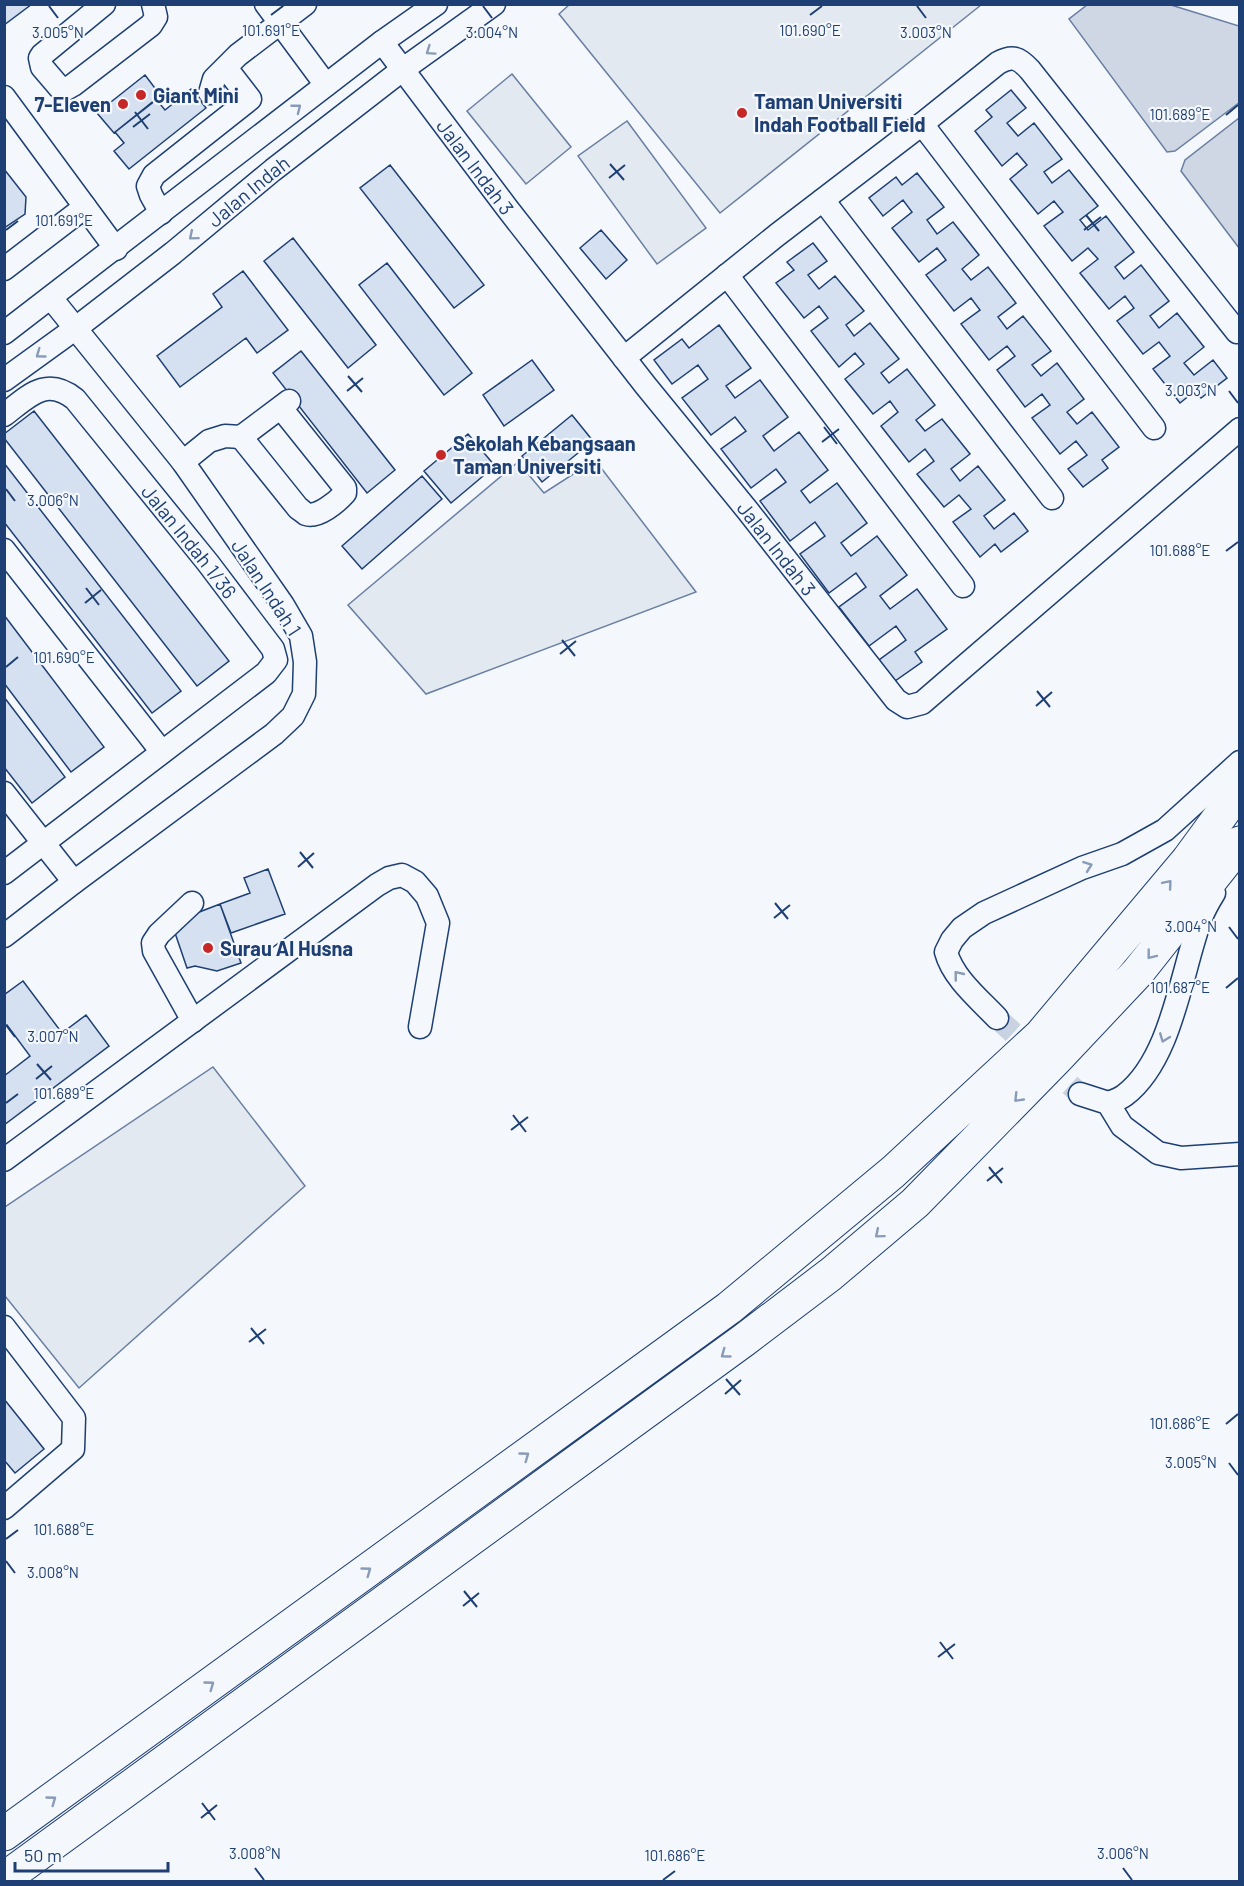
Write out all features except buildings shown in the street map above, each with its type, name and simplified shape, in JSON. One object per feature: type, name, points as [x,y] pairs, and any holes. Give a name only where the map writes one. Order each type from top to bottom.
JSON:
[{"type":"highway","points":[[4,1834],[729,1308],[893,1172],[1041,1035],[1188,860],[1239,789]]},
{"type":"highway","points":[[4,1879],[744,1340],[839,1267],[915,1203],[1057,1058],[1138,972],[1239,846]]},
{"type":"street","points":[[104,4],[40,58],[42,67],[60,88],[66,89],[73,85],[151,25],[156,17],[153,4]]},
{"type":"street","points":[[266,4],[326,85]]},
{"type":"street","points":[[210,93],[214,79],[238,55],[305,4]]},
{"type":"street","name":"Jalan Indah","points":[[4,333],[382,42],[436,4]]},
{"type":"street","name":"Jalan Indah","points":[[4,380],[173,253],[273,170],[402,70],[494,4]]},
{"type":"street","name":"Jalan Indah 3","points":[[382,42],[624,358],[896,700],[907,707],[922,703],[1239,429]]},
{"type":"street","points":[[624,358],[727,275],[1007,58],[1016,58],[1024,63],[1237,332]]},
{"type":"street","points":[[226,68],[272,127]]},
{"type":"street","points":[[4,97],[116,249]]},
{"type":"street","points":[[161,213],[148,186],[153,175],[250,99]]},
{"type":"street","points":[[922,124],[1154,428]]},
{"type":"street","points":[[251,144],[273,170]]},
{"type":"street","points":[[823,200],[1052,498]]},
{"type":"street","points":[[4,269],[85,207]]},
{"type":"street","points":[[727,275],[963,586]]},
{"type":"street","name":"Jalan Indah 1","points":[[4,936],[274,734],[293,716],[303,694],[305,662],[302,636],[283,605],[183,462],[51,297]]},
{"type":"street","name":"Jalan Indah 1/36","points":[[4,415],[28,397],[52,388],[64,390],[75,399],[208,563],[273,649],[276,660],[272,666],[162,752]]},
{"type":"street","points":[[183,462],[209,441],[225,436],[241,437],[285,404],[345,488],[345,493],[315,514],[306,514],[298,508],[241,437]]},
{"type":"street","points":[[4,550],[162,752],[4,873]]},
{"type":"street","points":[[998,1018],[975,996],[950,964],[946,952],[962,928],[984,913],[1082,868],[1122,854],[1165,830],[1239,762]]},
{"type":"street","points":[[4,793],[74,882]]},
{"type":"street","points":[[1108,1104],[1124,1096],[1135,1086],[1156,1058],[1167,1030],[1202,915],[1239,846]]},
{"type":"street","points":[[4,1160],[377,885],[402,875],[415,882],[426,897],[438,923],[420,1027]]},
{"type":"street","points":[[192,903],[159,934],[153,943],[154,951],[193,1021]]},
{"type":"street","points":[[1080,1094],[1108,1104],[1122,1126],[1158,1153],[1181,1158],[1239,1154]]},
{"type":"street","points":[[4,1327],[74,1418],[73,1449],[4,1508]]},
{"type":"shaded area","name":"Taman Universiti Indah Football Field","points":[[570,4],[981,5],[720,213],[559,14]]},
{"type":"shaded area","points":[[1087,5],[1171,5],[1239,26],[1240,102],[1175,151],[1167,152],[1069,19]]},
{"type":"shaded area","points":[[512,74],[571,147],[526,184],[467,111]]},
{"type":"shaded area","points":[[1239,118],[1239,248],[1181,171],[1185,160]]},
{"type":"shaded area","points":[[627,121],[706,228],[657,264],[578,156]]},
{"type":"shaded area","points":[[595,460],[696,592],[426,694],[348,605],[518,462],[544,493]]},
{"type":"shaded area","points":[[213,1067],[305,1186],[79,1388],[5,1296],[5,1207]]},
{"type":"tunnel","points":[[997,1018],[1080,1094]]},
{"type":"place","name":"Giant Mini","points":[[141,95]]},
{"type":"place","name":"7-Eleven","points":[[123,104]]},
{"type":"place","name":"Taman Universiti Indah Football Field","points":[[742,113]]},
{"type":"place","name":"Sekolah Kebangsaan Taman Universiti","points":[[441,455]]},
{"type":"place","name":"Surau Al Husna","points":[[208,948]]}]
